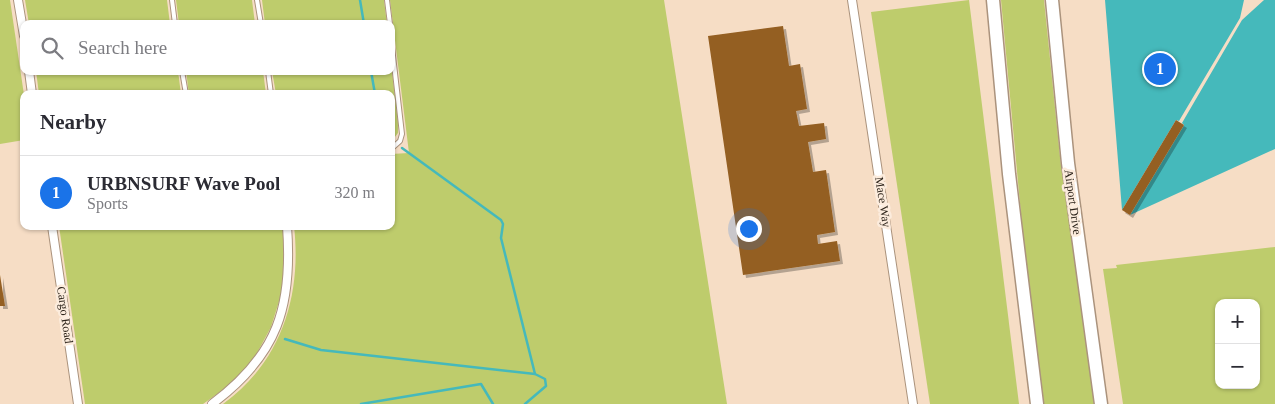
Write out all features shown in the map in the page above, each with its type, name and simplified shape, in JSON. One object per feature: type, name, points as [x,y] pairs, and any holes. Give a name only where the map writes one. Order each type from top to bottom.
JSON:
[{"type":"main road","points":[[993,0],[1009,174],[1037,404]]},
{"type":"main road","name":"Airport Drive","points":[[1052,0],[1068,163],[1101,404]]},
{"type":"street","points":[[18,0],[21,20]]},
{"type":"street","name":"Mace Way","points":[[852,0],[913,404]]},
{"type":"street","points":[[30,75],[31,90]]},
{"type":"street","name":"Cargo Road","points":[[53,230],[78,404]]},
{"type":"street","points":[[212,404],[233,388],[255,364],[270,341],[282,313],[288,288],[290,257],[287,230]]},
{"type":"lane","points":[[172,0],[174,20]]},
{"type":"lane","points":[[257,0],[260,20]]},
{"type":"lane","points":[[387,0],[390,20]]},
{"type":"lane","points":[[395,73],[402,134],[400,141],[395,145]]},
{"type":"lane","points":[[183,75],[185,90]]},
{"type":"lane","points":[[269,75],[270,90]]},
{"type":"green space","points":[[0,0],[10,0],[23,90],[20,90],[20,141],[0,144]]},
{"type":"green space","points":[[25,0],[167,0],[170,20],[28,20]]},
{"type":"green space","points":[[176,0],[252,0],[254,20],[178,20]]},
{"type":"green space","points":[[262,0],[384,0],[386,20],[264,20]]},
{"type":"green space","points":[[390,0],[664,0],[727,404],[223,404],[243,387],[260,368],[273,348],[283,326],[290,302],[294,277],[296,252],[294,230],[395,230],[395,154],[409,153],[395,40],[395,20],[392,20]]},
{"type":"green space","points":[[969,0],[1019,404],[930,404],[871,12]]},
{"type":"green space","points":[[1001,0],[1044,0],[1061,166],[1084,309],[1094,404],[1044,404],[1025,257]]},
{"type":"green space","points":[[37,75],[179,75],[180,90],[38,90]]},
{"type":"green space","points":[[187,75],[264,75],[265,90],[188,90]]},
{"type":"green space","points":[[273,75],[392,75],[394,90],[275,90]]},
{"type":"green space","points":[[395,97],[398,123],[398,133],[395,137]]},
{"type":"green space","points":[[60,230],[283,230],[284,266],[281,295],[271,327],[256,355],[234,382],[203,404],[85,404]]},
{"type":"green space","points":[[1275,247],[1275,404],[1123,404],[1103,269],[1117,268],[1116,265]]},
{"type":"water","points":[[1105,0],[1244,0],[1240,18],[1179,121],[1176,120],[1122,210]]},
{"type":"water","points":[[1264,0],[1275,0],[1275,149],[1130,215],[1184,125],[1182,123],[1242,20]]},
{"type":"building","points":[[783,26],[789,66],[800,64],[807,109],[796,111],[799,126],[824,123],[826,139],[808,142],[813,172],[826,170],[835,232],[817,235],[818,244],[837,241],[840,261],[743,275],[708,36]]},
{"type":"building","points":[[1176,120],[1184,125],[1130,215],[1122,210]]},
{"type":"building","points":[[0,275],[5,306],[0,306]]},
{"type":"waterway","points":[[360,0],[363,20]]},
{"type":"waterway","points":[[372,75],[374,90]]},
{"type":"waterway","points":[[402,148],[501,220],[503,224],[501,238],[535,374],[545,379],[546,386],[525,404]]},
{"type":"waterway","points":[[285,339],[321,350],[535,374]]},
{"type":"waterway","points":[[361,404],[481,384],[493,404]]},
{"type":"place","name":"URBNSURF Wave Pool","points":[[1160,69]]}]
